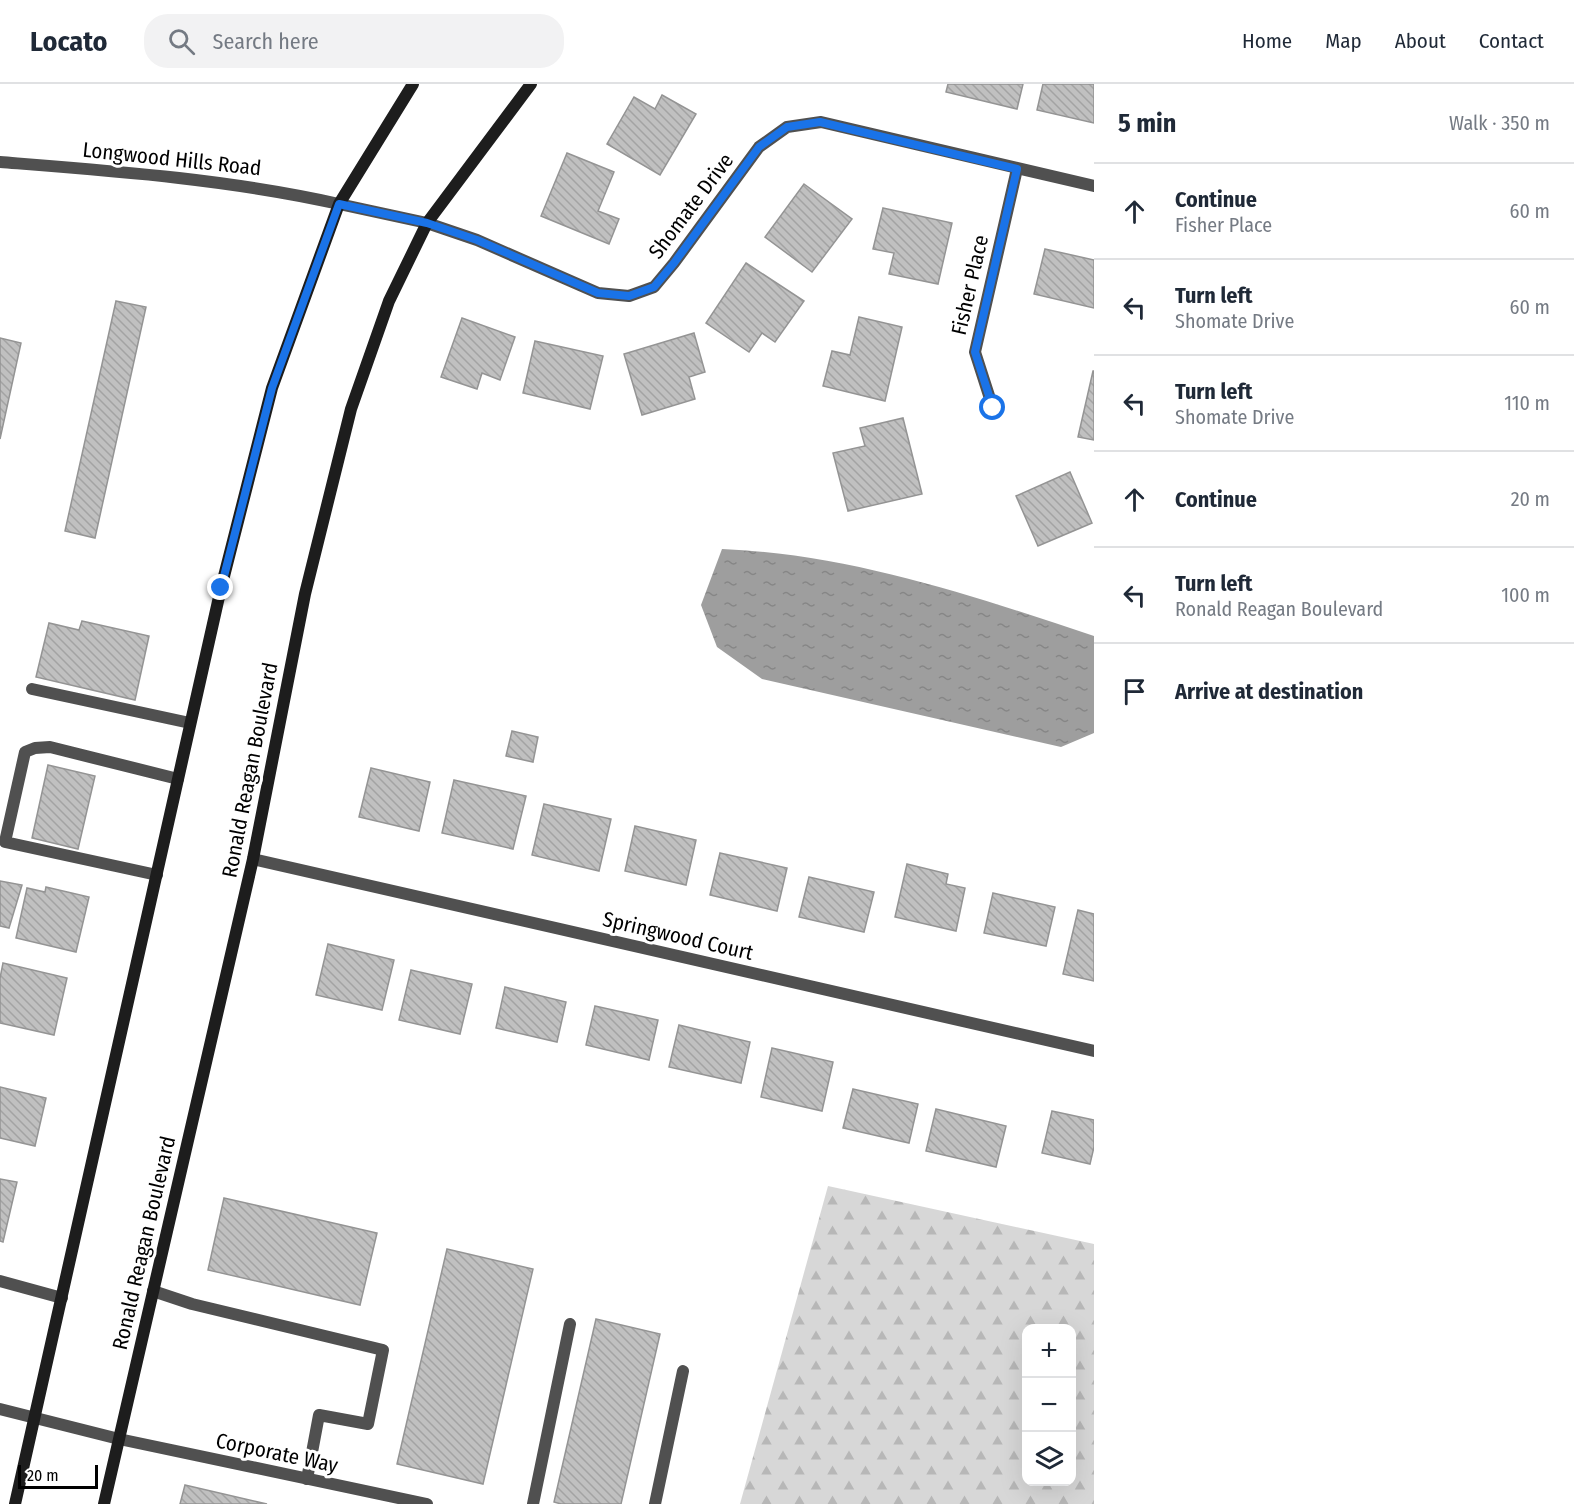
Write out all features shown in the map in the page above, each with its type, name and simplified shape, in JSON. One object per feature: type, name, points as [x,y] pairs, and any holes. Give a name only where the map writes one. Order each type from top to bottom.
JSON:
[{"type":"main road","points":[[15,1504],[221,588],[272,388],[339,204],[413,84]]},
{"type":"main road","name":"Ronald Reagan Boulevard","points":[[104,1504],[253,859],[305,594],[351,409],[389,301],[427,223],[531,84]]},
{"type":"street","name":"Shomate Drive","points":[[427,223],[477,240],[598,293],[629,296],[654,287],[759,147],[787,127],[820,122],[1094,186]]},
{"type":"street","name":"Longwood Hills Road","points":[[0,162],[147,173],[287,192],[427,223]]},
{"type":"street","name":"Fisher Place","points":[[993,408],[975,352],[1017,169]]},
{"type":"street","points":[[32,689],[190,723]]},
{"type":"street","points":[[157,875],[5,842],[26,752],[35,748],[50,747],[178,779]]},
{"type":"street","name":"Springwood Court","points":[[253,859],[1094,1051]]},
{"type":"street","points":[[0,1281],[62,1298]]},
{"type":"street","points":[[153,1291],[192,1304],[383,1350],[368,1424],[319,1415],[308,1479]]},
{"type":"street","points":[[533,1504],[570,1324]]},
{"type":"street","points":[[655,1504],[683,1371]]},
{"type":"street","name":"Corporate Way","points":[[0,1409],[119,1439],[427,1504]]},
{"type":"green space","points":[[828,1186],[1094,1244],[1094,1504],[740,1504]]},
{"type":"water","points":[[722,549],[817,559],[864,568],[957,592],[1094,636],[1094,733],[1061,747],[762,679],[717,647],[701,605]]},
{"type":"building","points":[[948,84],[1023,84],[1017,109],[946,92]]},
{"type":"building","points":[[1043,84],[1094,84],[1094,123],[1037,110]]},
{"type":"building","points":[[662,95],[696,114],[660,175],[607,144],[634,97],[655,109]]},
{"type":"building","points":[[567,153],[614,172],[598,211],[619,219],[609,244],[541,216]]},
{"type":"building","points":[[804,184],[852,219],[812,272],[765,237]]},
{"type":"building","points":[[883,208],[952,223],[938,284],[889,274],[894,253],[873,249]]},
{"type":"building","points":[[1045,249],[1094,260],[1094,308],[1034,294]]},
{"type":"building","points":[[746,263],[804,301],[775,342],[762,333],[749,352],[706,323]]},
{"type":"building","points":[[116,301],[146,307],[95,538],[65,531]]},
{"type":"building","points":[[859,317],[902,327],[885,401],[823,386],[832,351],[850,355]]},
{"type":"building","points":[[462,318],[515,337],[500,380],[482,373],[477,389],[441,377]]},
{"type":"building","points":[[694,333],[705,372],[689,377],[695,399],[642,415],[624,354]]},
{"type":"building","points":[[0,338],[21,343],[0,439]]},
{"type":"building","points":[[535,341],[603,356],[590,409],[523,393]]},
{"type":"building","points":[[1094,371],[1094,440],[1078,437]]},
{"type":"building","points":[[903,418],[922,494],[848,511],[833,453],[865,446],[860,428]]},
{"type":"building","points":[[1070,472],[1092,523],[1038,546],[1016,496]]},
{"type":"building","points":[[82,621],[149,636],[135,700],[36,677],[49,623],[79,630]]},
{"type":"building","points":[[512,731],[538,737],[533,762],[506,756]]},
{"type":"building","points":[[48,765],[95,776],[78,849],[32,838]]},
{"type":"building","points":[[371,768],[430,782],[419,831],[359,817]]},
{"type":"building","points":[[454,780],[526,796],[513,849],[442,833]]},
{"type":"building","points":[[544,804],[611,819],[599,871],[532,855]]},
{"type":"building","points":[[635,826],[696,840],[686,885],[625,871]]},
{"type":"building","points":[[720,853],[787,868],[777,911],[710,895]]},
{"type":"building","points":[[907,864],[948,874],[946,884],[965,888],[956,931],[895,917]]},
{"type":"building","points":[[809,877],[874,892],[864,932],[799,917]]},
{"type":"building","points":[[0,881],[22,885],[9,928],[0,926]]},
{"type":"building","points":[[46,887],[89,897],[76,952],[16,938],[27,888],[45,892]]},
{"type":"building","points":[[993,893],[1055,907],[1046,946],[984,933]]},
{"type":"building","points":[[1078,910],[1094,914],[1094,981],[1063,974]]},
{"type":"building","points":[[328,944],[394,960],[382,1010],[316,995]]},
{"type":"building","points":[[3,963],[67,978],[54,1035],[0,1023],[0,978]]},
{"type":"building","points":[[411,970],[472,984],[460,1034],[399,1020]]},
{"type":"building","points":[[505,987],[566,1002],[557,1042],[496,1028]]},
{"type":"building","points":[[595,1006],[658,1020],[649,1060],[586,1045]]},
{"type":"building","points":[[679,1025],[750,1042],[741,1083],[669,1067]]},
{"type":"building","points":[[772,1048],[833,1062],[822,1111],[761,1097]]},
{"type":"building","points":[[0,1087],[46,1098],[35,1146],[0,1138]]},
{"type":"building","points":[[853,1089],[918,1104],[909,1143],[843,1128]]},
{"type":"building","points":[[936,1109],[1006,1126],[996,1167],[926,1151]]},
{"type":"building","points":[[1052,1111],[1094,1120],[1094,1147],[1090,1164],[1042,1153]]},
{"type":"building","points":[[0,1179],[17,1182],[3,1242],[0,1241]]},
{"type":"building","points":[[224,1198],[377,1233],[360,1305],[208,1270]]},
{"type":"building","points":[[447,1249],[533,1269],[483,1484],[397,1464]]},
{"type":"building","points":[[596,1319],[660,1334],[621,1504],[561,1504],[554,1502]]},
{"type":"building","points":[[185,1485],[267,1504],[180,1504]]},
{"type":"route","points":[[221,588],[272,388],[339,204],[427,223],[477,240],[598,293],[629,296],[654,287],[759,147],[787,127],[820,122],[1017,169],[975,352],[993,408]]}]
